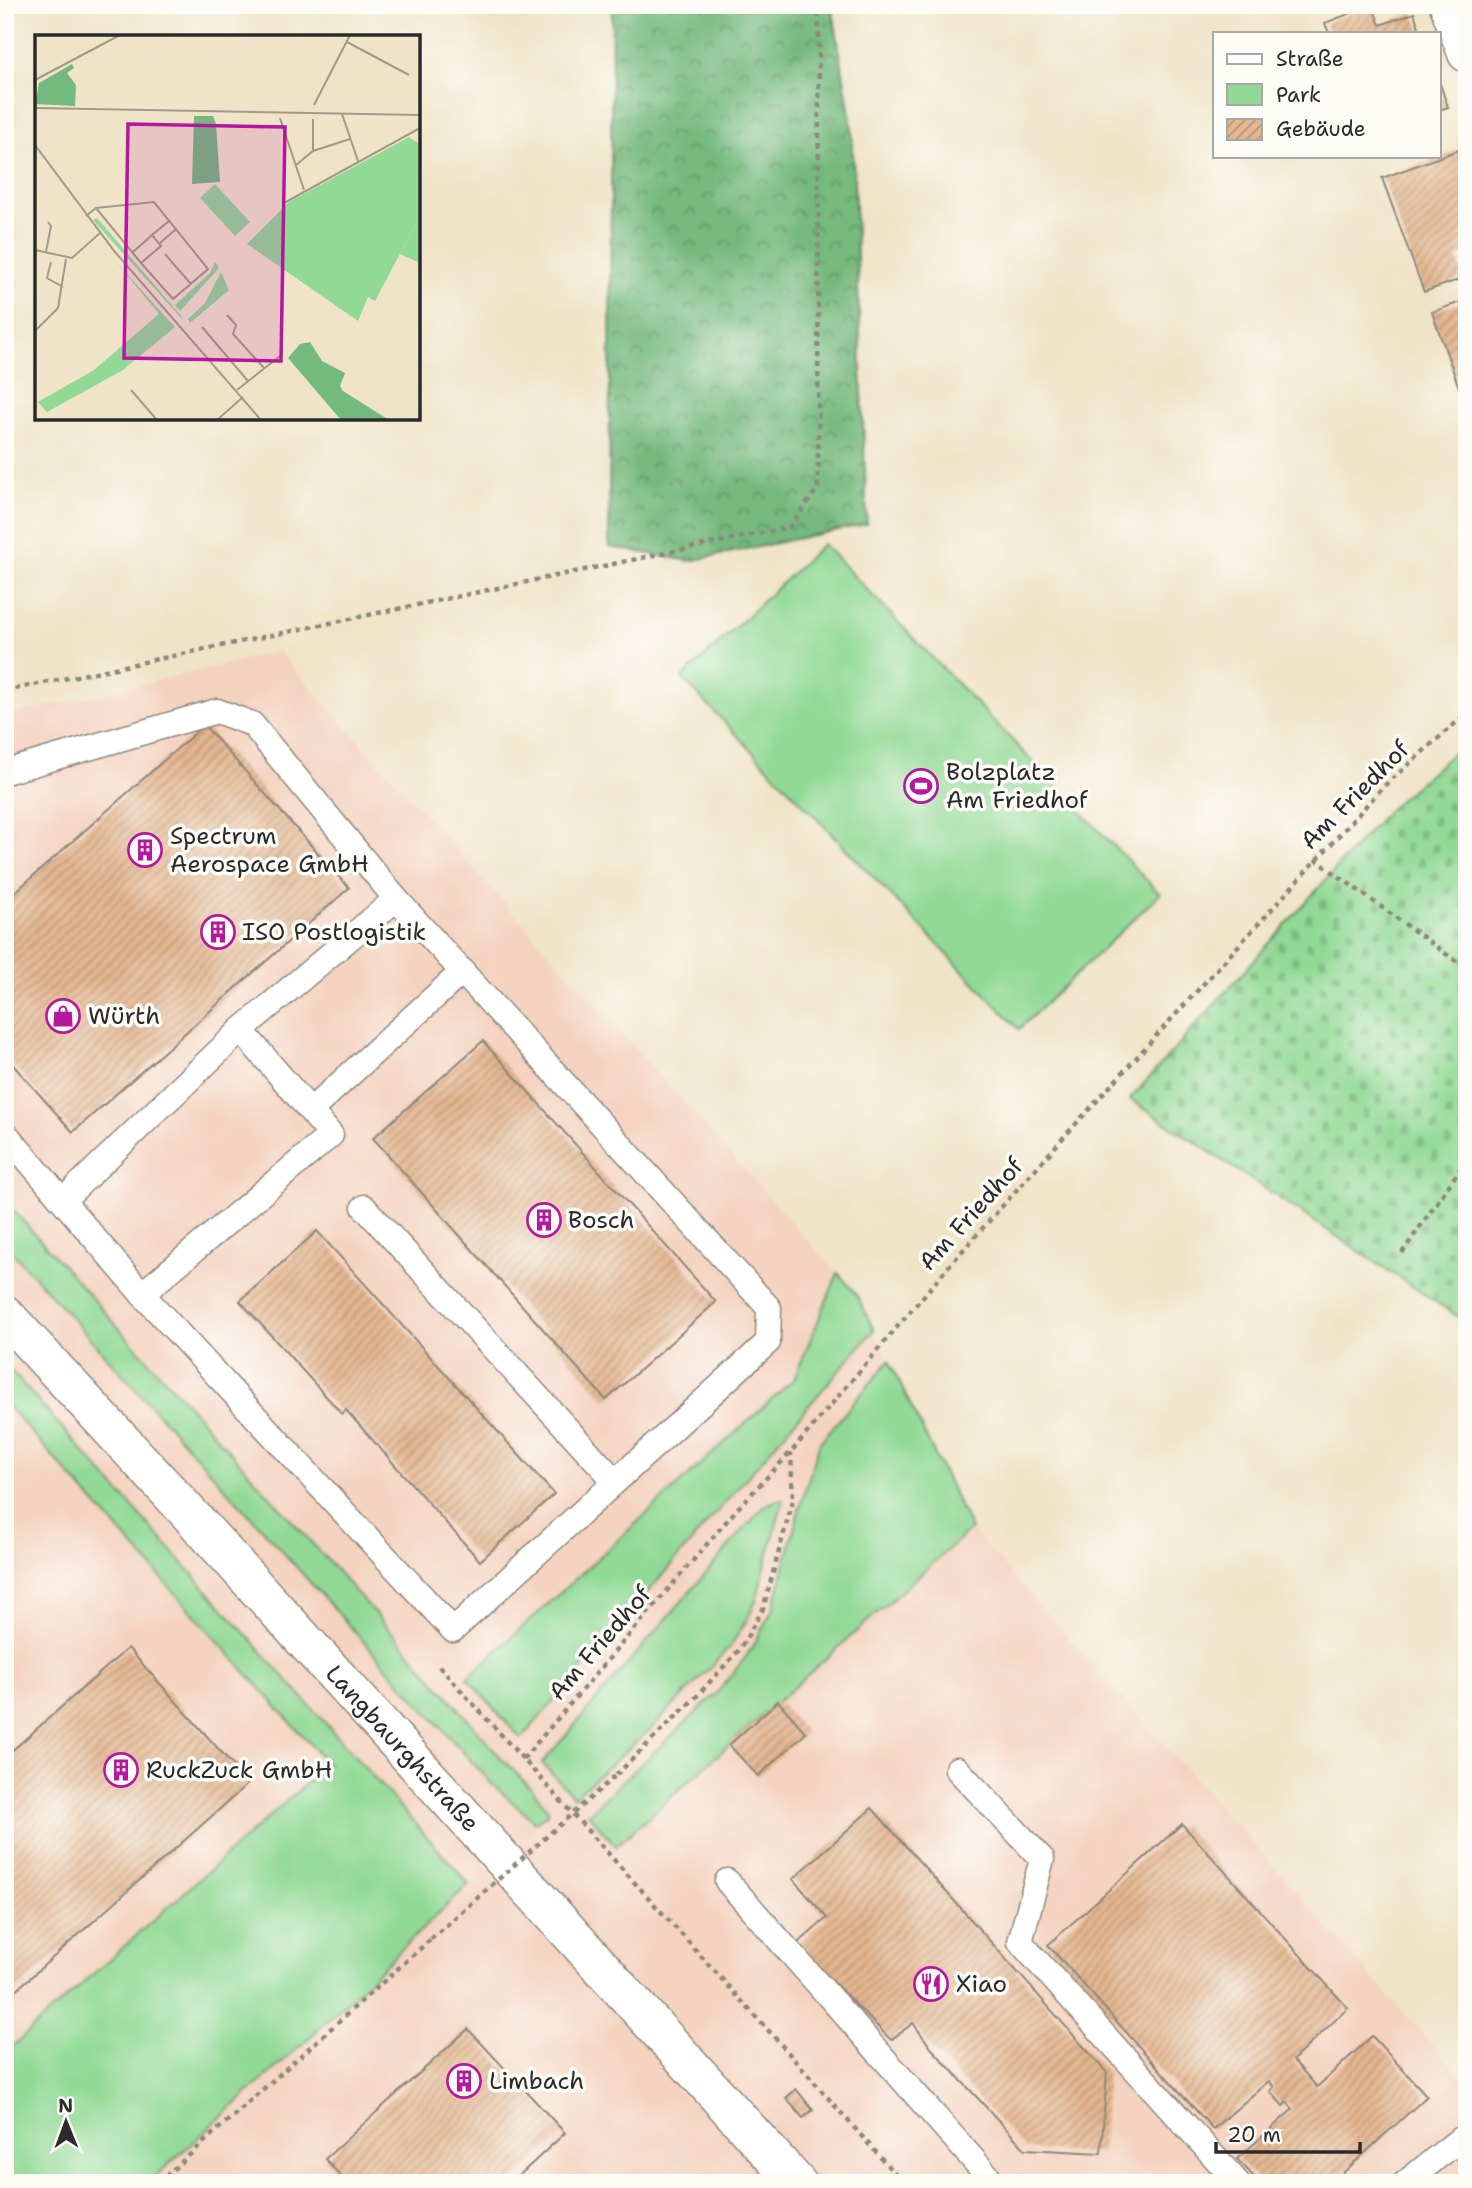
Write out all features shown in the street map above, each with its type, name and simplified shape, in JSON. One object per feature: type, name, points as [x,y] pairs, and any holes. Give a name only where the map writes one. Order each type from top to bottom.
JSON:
[{"type":"main road","points":[[1449,5],[1467,53]]},
{"type":"main road","name":"Langbaurghstraße","points":[[5,1315],[185,1509],[797,2183]]},
{"type":"lane","points":[[5,772],[217,711],[252,724],[396,899],[769,1308],[768,1342],[453,1630],[142,1294],[5,1133]]},
{"type":"lane","points":[[63,1200],[242,1030],[396,899]]},
{"type":"lane","points":[[311,1110],[463,971]]},
{"type":"lane","points":[[142,1294],[331,1135],[242,1030]]},
{"type":"lane","points":[[364,1207],[615,1481]]},
{"type":"lane","points":[[957,1769],[1042,1859],[1020,1942],[1238,2183]]},
{"type":"lane","points":[[727,1881],[994,2183]]},
{"type":"lane","points":[[1405,2183],[1460,2139]]},
{"type":"path","points":[[5,691],[790,527],[818,488],[819,5]]},
{"type":"path","name":"Am Friedhof","points":[[903,2183],[776,2038],[523,1759],[737,1509],[791,1452],[948,1266],[1315,859],[1384,786],[1467,713]]},
{"type":"path","points":[[1315,859],[1467,969]]},
{"type":"path","points":[[1402,1253],[1467,1159]]},
{"type":"path","points":[[158,2183],[616,1774],[696,1697],[740,1649],[763,1609],[793,1500],[791,1452]]},
{"type":"shaded area","points":[[278,651],[856,1294],[971,1529],[1467,2083],[1467,2183],[5,2183],[5,715]]},
{"type":"green space","points":[[612,5],[832,5],[852,126],[867,524],[690,561],[609,547]]},
{"type":"green space","name":"Bolzplatz Am Friedhof","points":[[823,544],[1160,894],[1019,1029],[682,678]]},
{"type":"green space","points":[[1467,741],[1467,1323],[1130,1099],[1388,810]]},
{"type":"green space","points":[[5,1201],[504,1761],[532,1789],[548,1810],[546,1815],[535,1822],[492,1784],[5,1244]]},
{"type":"green space","points":[[838,1273],[856,1294],[874,1330],[521,1739],[467,1678],[794,1379]]},
{"type":"green space","points":[[889,1361],[971,1529],[616,1846],[588,1814],[717,1693],[748,1654],[773,1609],[820,1442]]},
{"type":"green space","points":[[5,1364],[469,1884],[320,2028],[148,2183],[5,2183],[5,2053],[328,1764],[5,1403]]},
{"type":"green space","points":[[783,1500],[756,1601],[729,1648],[653,1727],[574,1797],[542,1763],[764,1506]]},
{"type":"building","points":[[1372,5],[1380,25],[1414,13],[1421,32],[1329,32],[1325,23]]},
{"type":"building","points":[[1440,84],[1448,107],[1440,110]]},
{"type":"building","points":[[1464,148],[1467,157],[1467,254],[1457,257],[1464,278],[1424,292],[1382,178]]},
{"type":"building","points":[[1467,300],[1467,407],[1466,407],[1432,312]]},
{"type":"building","points":[[204,725],[349,888],[73,1132],[5,1056],[5,885],[13,894]]},
{"type":"building","name":"Bosch","points":[[483,1041],[716,1302],[606,1400],[373,1138]]},
{"type":"building","points":[[317,1231],[554,1494],[480,1561],[346,1410],[342,1414],[240,1301]]},
{"type":"building","name":"RuckZuck GmbH","points":[[128,1648],[249,1783],[5,2000],[5,1757]]},
{"type":"building","points":[[778,1701],[806,1733],[758,1776],[729,1745]]},
{"type":"building","name":"Xiao","points":[[872,1808],[1107,2073],[1101,2153],[1025,2149],[932,2049],[913,2023],[891,2040],[796,1945],[827,1918],[793,1879]]},
{"type":"building","points":[[1182,1824],[1348,2008],[1293,2060],[1317,2087],[1372,2036],[1427,2096],[1332,2183],[1260,2183],[1237,2159],[1293,2109],[1287,2102],[1283,2106],[1270,2091],[1274,2087],[1269,2081],[1213,2129],[1048,1945]]},
{"type":"building","name":"Limbach","points":[[468,2029],[565,2133],[511,2183],[347,2183],[325,2159]]},
{"type":"building","points":[[796,2089],[813,2110],[803,2118],[786,2098]]},
{"type":"place","name":"Bolzplatz Am Friedhof","points":[[921,786]]},
{"type":"place","name":"Spectrum Aerospace GmbH","points":[[145,850]]},
{"type":"place","name":"ISO Postlogistik","points":[[218,932]]},
{"type":"place","name":"Würth","points":[[63,1016]]},
{"type":"place","name":"Bosch","points":[[544,1220]]},
{"type":"place","name":"RuckZuck GmbH","points":[[121,1770]]},
{"type":"place","name":"Xiao","points":[[931,1984]]},
{"type":"place","name":"Limbach","points":[[464,2081]]}]
